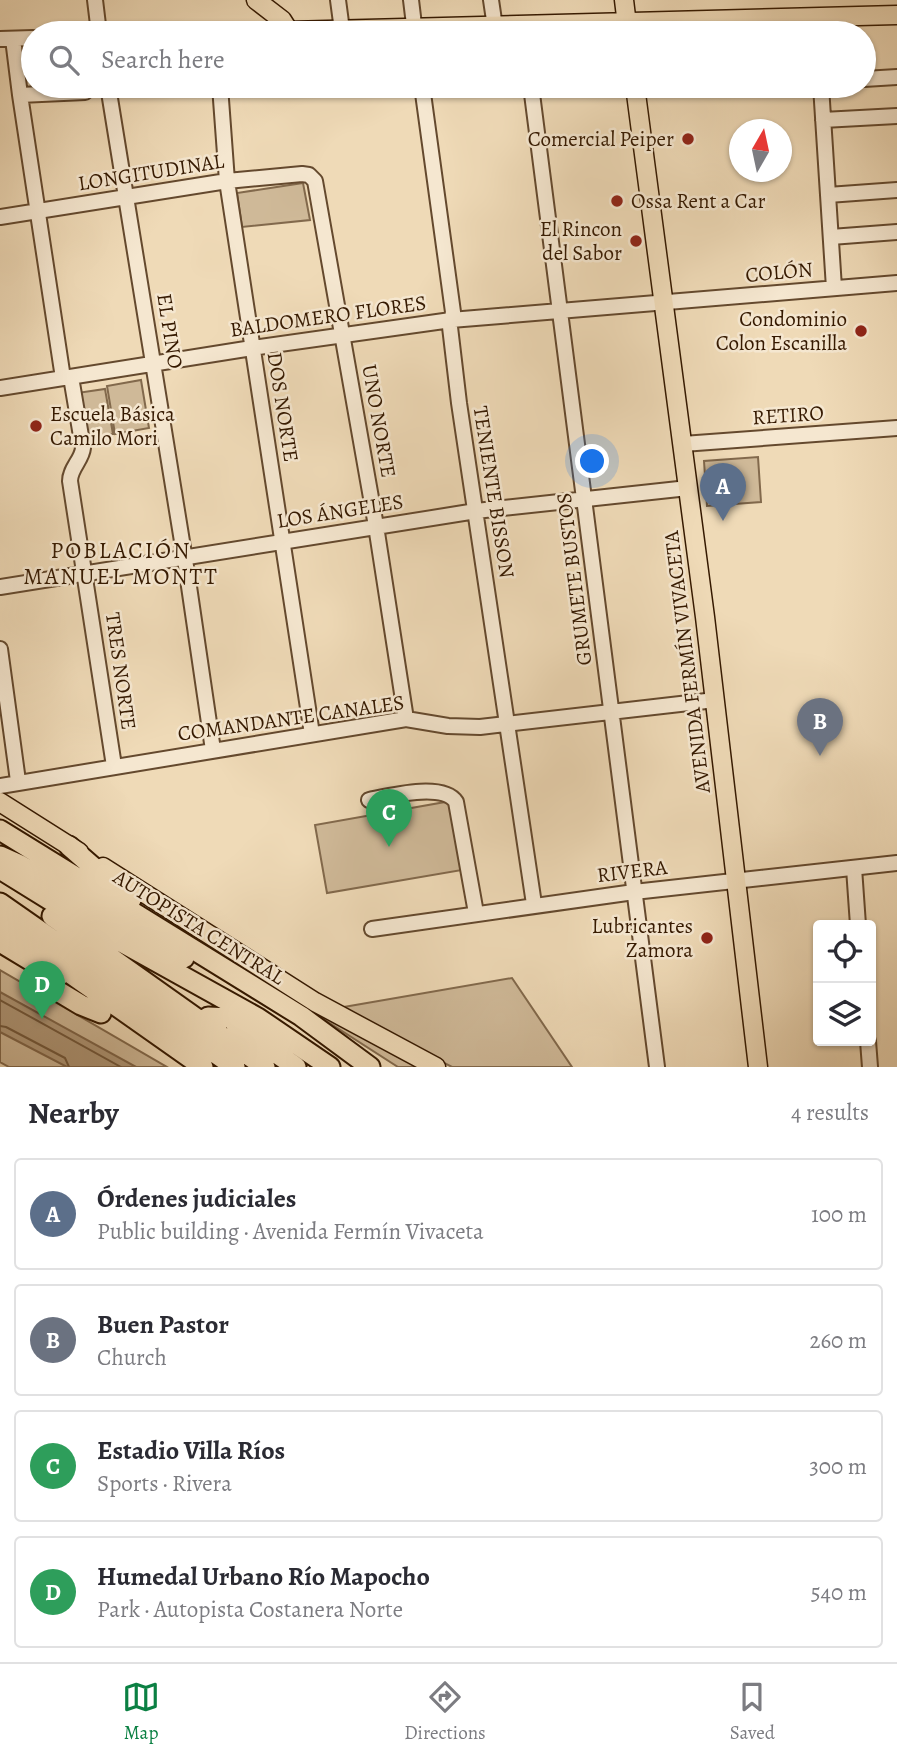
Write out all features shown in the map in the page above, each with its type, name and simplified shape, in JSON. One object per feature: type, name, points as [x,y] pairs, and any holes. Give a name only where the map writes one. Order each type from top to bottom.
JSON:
[{"type":"highway","name":"AUTOPISTA CENTRAL","points":[[0,830],[301,1016],[370,1067]]},
{"type":"highway","points":[[69,846],[194,951]]},
{"type":"highway","points":[[0,856],[163,947],[268,996]]},
{"type":"highway","points":[[0,871],[87,923],[258,1018],[330,1067]]},
{"type":"highway","points":[[0,871],[59,920],[265,1067]]},
{"type":"highway","points":[[0,902],[235,1067]]},
{"type":"highway","points":[[0,924],[203,1067]]},
{"type":"highway","points":[[0,942],[124,1012]]},
{"type":"highway","points":[[0,955],[68,998],[101,1013]]},
{"type":"highway","points":[[301,1016],[388,1067]]},
{"type":"highway","points":[[296,1067],[242,1028],[210,1017],[242,1021],[330,1067]]},
{"type":"main road","points":[[256,0],[283,21]]},
{"type":"main road","points":[[624,0],[626,21]]},
{"type":"main road","points":[[853,21],[897,15]]},
{"type":"main road","name":"AVENIDA FERMÍN VIVACETA","points":[[637,98],[683,444],[758,1067]]},
{"type":"main road","points":[[0,802],[315,1002],[430,1065]]},
{"type":"street","points":[[94,0],[97,21]]},
{"type":"street","points":[[338,0],[341,21]]},
{"type":"street","points":[[411,0],[414,21]]},
{"type":"street","points":[[491,0],[494,21]]},
{"type":"street","name":"TRES NORTE","points":[[7,39],[20,95],[67,378],[83,448],[70,481],[114,766]]},
{"type":"street","points":[[876,78],[897,77]]},
{"type":"street","name":"EL PINO","points":[[110,98],[185,557],[213,750]]},
{"type":"street","name":"DOS NORTE","points":[[221,98],[228,181],[312,734]]},
{"type":"street","name":"TENIENTE BISSON","points":[[424,98],[453,312],[451,339],[534,904]]},
{"type":"street","name":"GRUMETE BUSTOS","points":[[532,98],[657,1067]]},
{"type":"street","points":[[822,98],[834,288]]},
{"type":"street","points":[[823,120],[897,116]]},
{"type":"street","name":"LONGITUDINAL","points":[[0,217],[228,181],[309,175]]},
{"type":"street","name":"UNO NORTE","points":[[309,175],[315,181],[376,526],[406,719]]},
{"type":"street","points":[[828,195],[897,190]]},
{"type":"street","points":[[831,237],[897,232]]},
{"type":"street","name":"COLÓN","points":[[664,302],[897,283]]},
{"type":"street","name":"BALDOMERO FLORES","points":[[0,388],[342,334],[451,320],[664,302]]},
{"type":"street","name":"RETIRO","points":[[683,444],[897,428]]},
{"type":"street","name":"LOS ÁNGELES","points":[[0,587],[476,511],[688,488]]},
{"type":"street","points":[[0,649],[18,781]]},
{"type":"street","name":"COMANDANTE CANALES","points":[[0,786],[406,719],[457,727],[508,725],[715,700]]},
{"type":"street","points":[[369,800],[422,792],[452,796],[456,802],[476,913]]},
{"type":"street","name":"RIVERA","points":[[372,929],[534,904],[897,863]]},
{"type":"street","points":[[854,868],[858,920]]},
{"type":"street","points":[[868,1046],[870,1067]]},
{"type":"shaded area","points":[[303,183],[310,220],[242,227],[237,193]]},
{"type":"shaded area","points":[[141,380],[149,428],[115,434],[107,386]]},
{"type":"shaded area","points":[[105,389],[113,434],[85,439],[77,393]]},
{"type":"shaded area","points":[[758,457],[761,502],[707,506],[704,461]]},
{"type":"shaded area","points":[[451,801],[462,870],[327,893],[315,825]]},
{"type":"shaded area","points":[[130,895],[421,1067],[398,1067]]},
{"type":"shaded area","points":[[0,970],[167,1067],[9,1067],[0,1062]]},
{"type":"shaded area","points":[[512,978],[572,1067],[452,1067],[338,1008]]},
{"type":"water","points":[[0,992],[136,1067],[67,1067],[0,1032]]},
{"type":"place","name":"Comercial Peiper","points":[[688,139]]},
{"type":"place","name":"Ossa Rent a Car","points":[[617,201]]},
{"type":"place","name":"El Rincon del Sabor","points":[[636,241]]},
{"type":"place","name":"Condominio Colon Escanilla","points":[[861,331]]},
{"type":"place","name":"Escuela Básica Camilo Mori","points":[[36,426]]},
{"type":"place","name":"Órdenes judiciales","points":[[723,521]]},
{"type":"place","name":"Buen Pastor","points":[[820,756]]},
{"type":"place","name":"Estadio Villa Ríos","points":[[389,847]]},
{"type":"place","name":"Lubricantes Zamora","points":[[707,938]]},
{"type":"place","name":"Humedal Urbano Río Mapocho","points":[[42,1019]]},
{"type":"district","name":"POBLACIÓN MANUEL MONTT","points":[[121,563]]}]
